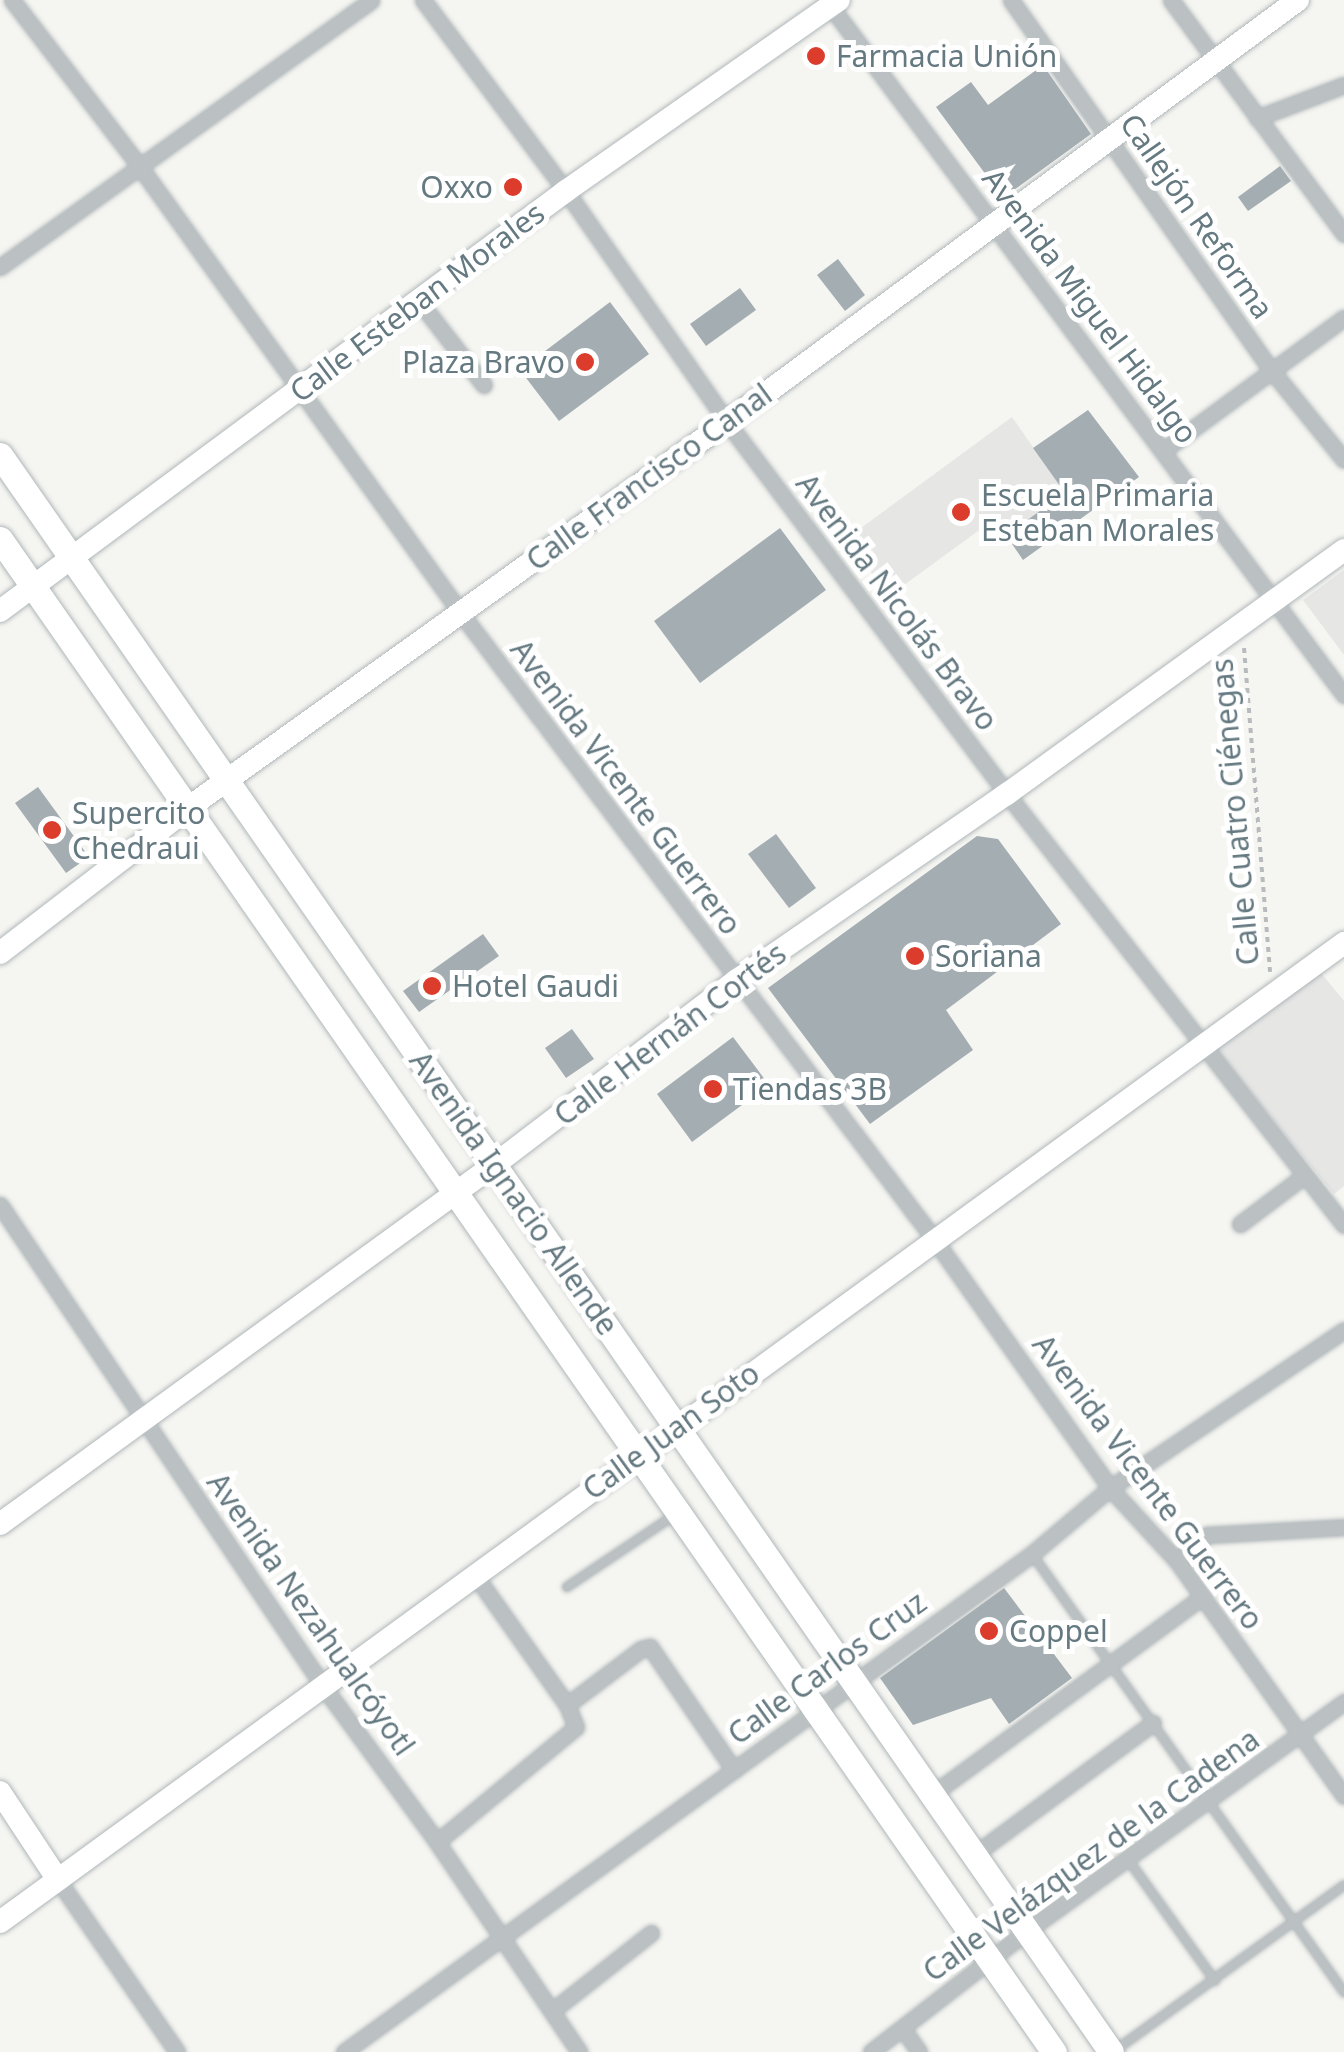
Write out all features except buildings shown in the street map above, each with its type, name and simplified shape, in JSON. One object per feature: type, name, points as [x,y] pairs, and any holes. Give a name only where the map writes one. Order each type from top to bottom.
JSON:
[{"type":"main road","name":"Calle Francisco Canal","points":[[0,953],[188,808],[726,422],[1298,0]]},
{"type":"main road","name":"Calle Esteban Morales","points":[[0,611],[566,190],[832,2]]},
{"type":"main road","name":"Avenida Ignacio Allende","points":[[0,455],[1112,2052]]},
{"type":"main road","name":"Avenida Ignacio Allende","points":[[0,540],[1054,2052]]},
{"type":"main road","name":"Calle Hernán Cortés","points":[[0,1524],[454,1195],[738,980],[1007,794],[1344,550]]},
{"type":"main road","name":"Calle Juan Soto","points":[[0,1922],[1344,943]]},
{"type":"main road","points":[[0,1792],[58,1880]]},
{"type":"street","name":"Avenida Vicente Guerrero","points":[[12,0],[140,166],[460,612],[934,1239],[1110,1488],[1177,1560],[1344,1796]]},
{"type":"street","points":[[0,266],[371,0]]},
{"type":"street","name":"Avenida Nicolás Bravo","points":[[422,0],[566,190],[726,422],[1007,794],[1344,1224]]},
{"type":"street","name":"Callejón Reforma","points":[[1011,0],[1272,370],[1344,460]]},
{"type":"street","points":[[1172,0],[1344,234]]},
{"type":"street","name":"Avenida Miguel Hidalgo","points":[[832,2],[1344,695]]},
{"type":"street","points":[[1257,118],[1344,85]]},
{"type":"street","points":[[419,301],[484,385]]},
{"type":"street","points":[[1164,450],[1344,318]]},
{"type":"street","points":[[1240,1224],[1306,1175]]},
{"type":"street","name":"Avenida Nezahualcóyotl","points":[[0,1204],[323,1686],[437,1842],[579,2052]]},
{"type":"street","name":"Calle Carlos Cruz","points":[[344,2052],[734,1770],[812,1709],[1032,1554],[1110,1488],[1344,1330]]},
{"type":"street","points":[[1177,1560],[1207,1535],[1344,1528]]},
{"type":"street","points":[[437,1842],[573,1734],[576,1727],[567,1705],[475,1575]]},
{"type":"street","points":[[934,1793],[1203,1596]]},
{"type":"street","points":[[567,1705],[640,1649],[650,1647],[734,1770]]},
{"type":"street","name":"Calle Velázquez de la Cadena","points":[[871,2052],[1028,1930],[1210,1803],[1344,1702]]},
{"type":"street","points":[[975,1854],[1153,1724]]},
{"type":"street","points":[[58,1880],[176,2052]]},
{"type":"street","points":[[552,2011],[650,1933]]},
{"type":"street","points":[[903,2029],[918,2052]]},
{"type":"lane","points":[[567,1586],[678,1513]]},
{"type":"lane","points":[[1032,1554],[1344,1992]]},
{"type":"lane","points":[[1127,1858],[1215,1981]]},
{"type":"lane","points":[[1112,2052],[1344,1885]]},
{"type":"path","name":"Calle Cuatro Ciénegas","points":[[1242,623],[1272,996]]},
{"type":"shaded area","name":"Escuela Primaria Esteban Morales","points":[[1012,417],[1065,493],[991,545],[978,531],[889,596],[846,539]]},
{"type":"shaded area","points":[[1344,570],[1344,655],[1303,600]]},
{"type":"shaded area","points":[[1321,973],[1344,1001],[1344,1186],[1334,1194],[1216,1050]]},
{"type":"place","name":"Farmacia Unión","points":[[816,56]]},
{"type":"place","name":"Oxxo","points":[[513,187]]},
{"type":"place","name":"Plaza Bravo","points":[[585,362]]},
{"type":"place","name":"Escuela Primaria Esteban Morales","points":[[961,512]]},
{"type":"place","name":"Supercito Chedraui","points":[[52,830]]},
{"type":"place","name":"Soriana","points":[[915,956]]},
{"type":"place","name":"Hotel Gaudi","points":[[432,986]]},
{"type":"place","name":"Tiendas 3B","points":[[713,1089]]},
{"type":"place","name":"Coppel","points":[[989,1631]]}]
